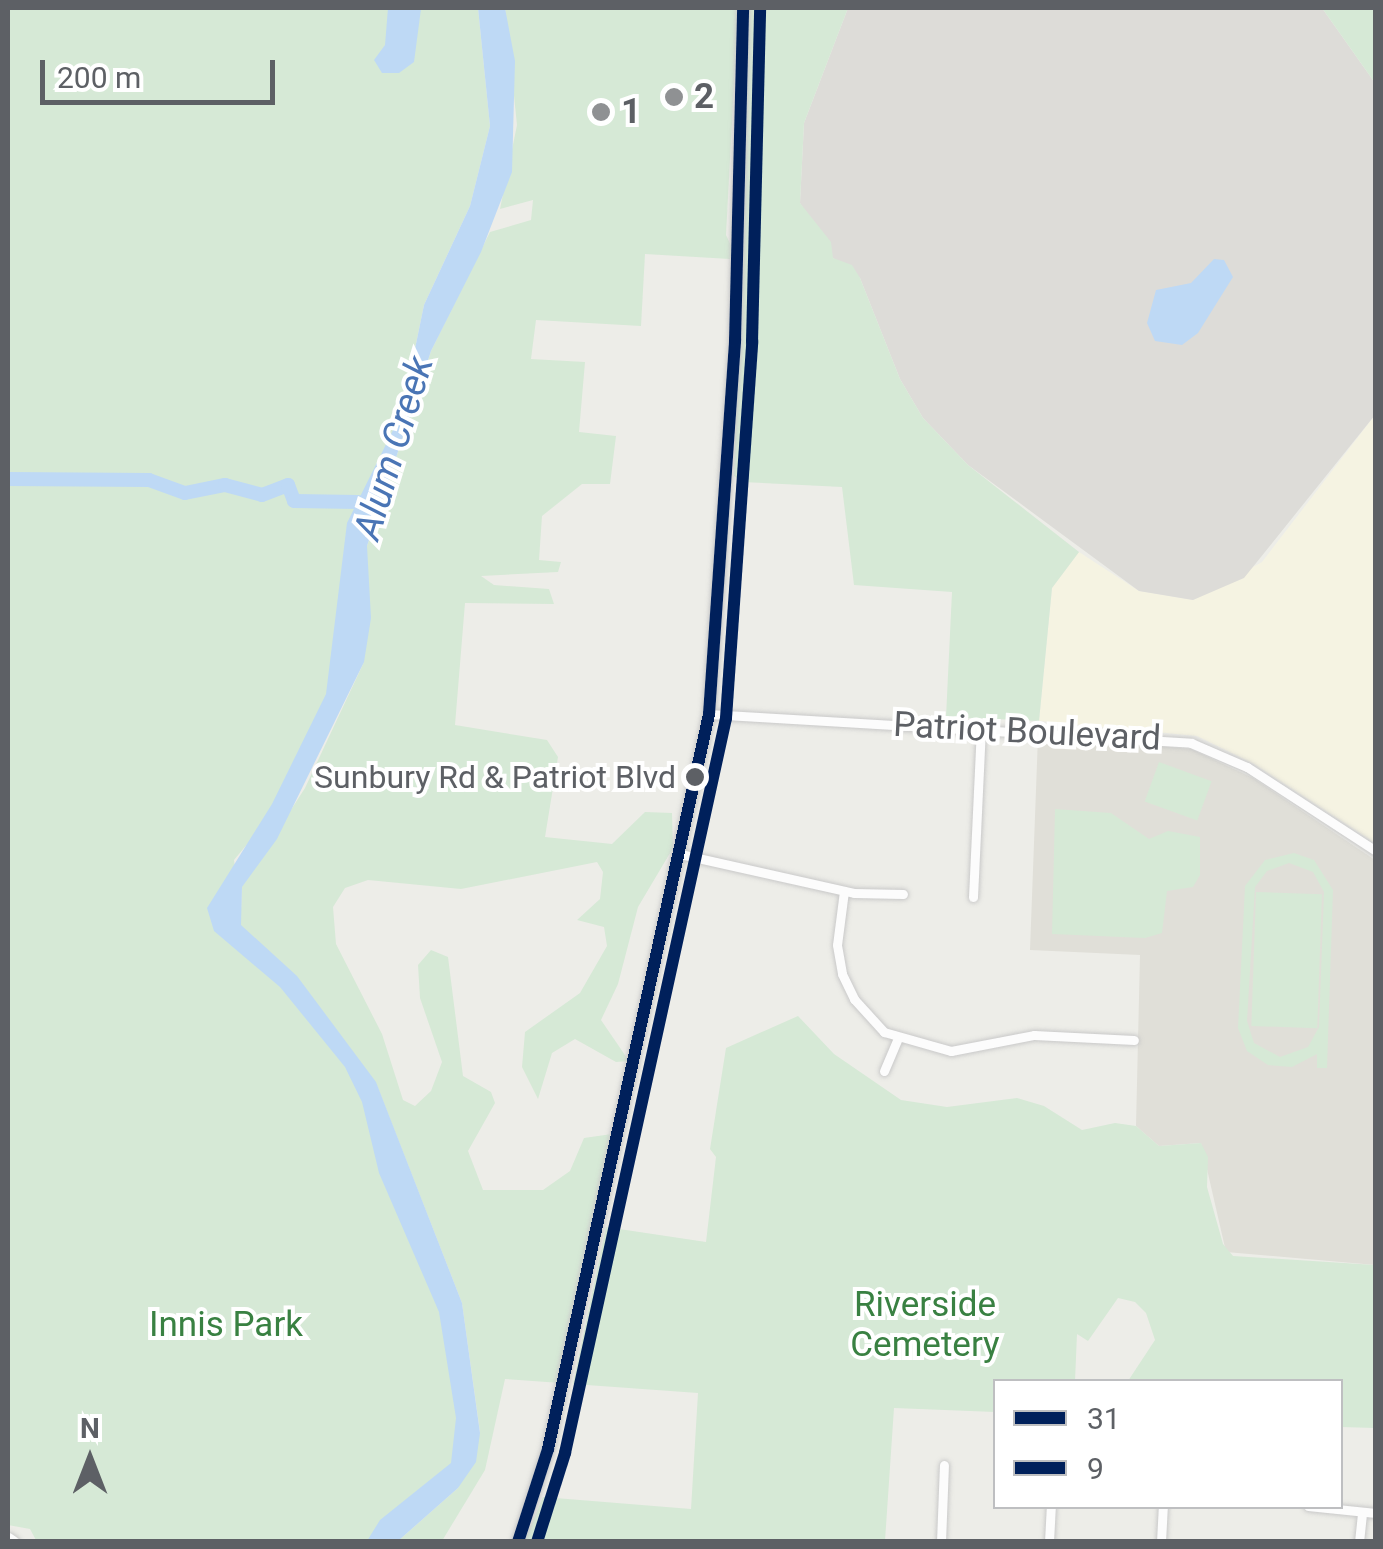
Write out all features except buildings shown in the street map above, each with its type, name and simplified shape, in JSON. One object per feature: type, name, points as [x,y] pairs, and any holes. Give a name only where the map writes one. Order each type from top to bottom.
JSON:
[{"type":"main road","points":[[518,1542],[548,1449],[709,714],[733,376],[742,8]]},
{"type":"street","name":"Patriot Boulevard","points":[[709,714],[1192,743],[1247,767],[1376,852]]},
{"type":"street","points":[[972,897],[981,728]]},
{"type":"street","points":[[680,854],[844,890],[903,894]]},
{"type":"street","points":[[844,890],[837,944],[842,974],[854,999],[898,1038],[951,1051],[1034,1036],[1134,1040]]},
{"type":"street","points":[[884,1071],[898,1038]]},
{"type":"street","points":[[941,1542],[944,1464]]},
{"type":"street","points":[[1049,1542],[1051,1509]]},
{"type":"street","points":[[1161,1542],[1162,1509]]},
{"type":"street","points":[[1335,1509],[1376,1513]]},
{"type":"street","points":[[1358,1542],[1362,1512]]},
{"type":"shaded area","points":[[848,8],[1322,8],[1375,83],[1375,415],[1244,578],[1193,600],[1139,591],[968,465],[923,418],[900,379],[860,278],[833,258],[800,203],[804,123]]},
{"type":"shaded area","points":[[1375,415],[1375,843],[1254,764],[1197,736],[1039,721],[1052,588],[1079,552],[1139,591],[1193,600],[1262,562]]},
{"type":"shaded area","points":[[1038,736],[1191,749],[1253,778],[1375,860],[1375,1265],[1226,1252],[1201,1143],[1159,1146],[1136,1126],[1140,955],[1030,950]]},
{"type":"green space","name":"Innis Park","points":[[8,8],[478,8],[490,126],[470,206],[424,305],[402,412],[359,559],[367,640],[367,546],[431,351],[490,232],[531,220],[533,200],[500,209],[517,125],[505,8],[738,8],[726,235],[734,252],[730,259],[645,254],[641,326],[536,320],[531,359],[585,362],[579,432],[616,436],[610,484],[582,484],[542,516],[539,560],[561,562],[558,572],[481,576],[494,585],[549,589],[554,604],[465,603],[455,725],[547,740],[558,757],[545,837],[612,844],[645,812],[672,813],[673,848],[638,907],[618,984],[601,1020],[629,1061],[616,1062],[575,1039],[552,1053],[538,1099],[522,1067],[525,1032],[580,993],[607,946],[604,927],[577,920],[600,899],[603,872],[597,862],[461,889],[368,880],[345,888],[333,907],[336,944],[382,1034],[403,1100],[415,1106],[431,1091],[442,1062],[420,998],[418,965],[431,950],[448,957],[463,1076],[491,1092],[495,1103],[468,1151],[483,1190],[543,1190],[570,1171],[584,1138],[612,1134],[561,1383],[505,1379],[485,1470],[442,1541],[398,1541],[458,1488],[480,1432],[462,1303],[376,1083],[471,1425],[454,1471],[385,1541],[37,1542],[30,1529],[8,1525]],"holes":[[[364,662],[305,788],[242,886],[241,910],[234,860],[268,819]]]},
{"type":"green space","points":[[748,8],[848,8],[804,123],[800,203],[831,242],[833,258],[852,265],[860,278],[900,379],[923,418],[968,465],[1079,552],[1052,588],[1039,721],[946,717],[952,592],[854,585],[842,487],[742,482],[734,476]]},
{"type":"green space","points":[[1322,8],[1375,8],[1375,83]]},
{"type":"green space","points":[[1159,762],[1212,781],[1197,821],[1145,801]]},
{"type":"green space","points":[[1055,809],[1111,813],[1149,839],[1168,831],[1200,837],[1200,875],[1193,887],[1167,891],[1162,933],[1145,938],[1052,934]]},
{"type":"green space","points":[[1294,853],[1314,860],[1333,890],[1327,1068],[1317,1068],[1317,1054],[1292,1067],[1268,1065],[1247,1051],[1238,1028],[1245,886],[1265,860]],"holes":[[[1289,863],[1313,872],[1324,892],[1319,1027],[1308,1047],[1280,1057],[1254,1043],[1247,1021],[1255,887],[1267,871]]]},
{"type":"green space","points":[[1256,892],[1322,894],[1317,1028],[1251,1026]]},
{"type":"green space","name":"Riverside Cemetery","points":[[798,1016],[834,1054],[901,1100],[947,1107],[1017,1098],[1044,1106],[1082,1130],[1115,1123],[1136,1126],[1159,1146],[1201,1143],[1208,1157],[1207,1187],[1223,1244],[1233,1256],[1375,1265],[1375,1428],[1343,1427],[1343,1379],[1129,1379],[1155,1340],[1146,1313],[1135,1302],[1118,1298],[1088,1341],[1077,1334],[1075,1379],[993,1379],[993,1412],[894,1408],[885,1541],[524,1542],[543,1497],[691,1509],[698,1393],[573,1384],[606,1227],[706,1242],[716,1157],[710,1149],[726,1048]]},
{"type":"water","points":[[388,8],[421,9],[414,62],[399,73],[382,73],[374,60],[385,45]]},
{"type":"water","name":"Alum Creek","points":[[478,8],[505,8],[515,61],[512,172],[481,252],[431,351],[367,546],[371,618],[364,662],[277,839],[242,887],[241,925],[297,976],[376,1082],[462,1303],[480,1433],[476,1462],[458,1488],[398,1541],[367,1541],[380,1520],[451,1463],[456,1418],[439,1312],[379,1173],[362,1102],[345,1067],[280,987],[214,931],[207,908],[272,804],[326,694],[347,523],[402,412],[424,305],[470,206],[490,126]]},
{"type":"water","points":[[1214,259],[1224,260],[1233,277],[1198,333],[1182,345],[1155,341],[1147,323],[1156,290],[1191,283]]},
{"type":"waterway","name":"Alum Creek","points":[[8,479],[149,480],[185,493],[225,485],[262,495],[288,485],[294,501],[358,502]]},
{"type":"transit line","name":"31","points":[[518,1542],[548,1449],[709,714],[735,341],[743,8]]},
{"type":"transit line","name":"9","points":[[537,1542],[565,1453],[726,718],[752,342],[760,8]]},
{"type":"place","name":"2","points":[[674,97]]},
{"type":"place","name":"1","points":[[601,112]]},
{"type":"place","name":"Sunbury Rd & Patriot Blvd","points":[[695,777]]}]
